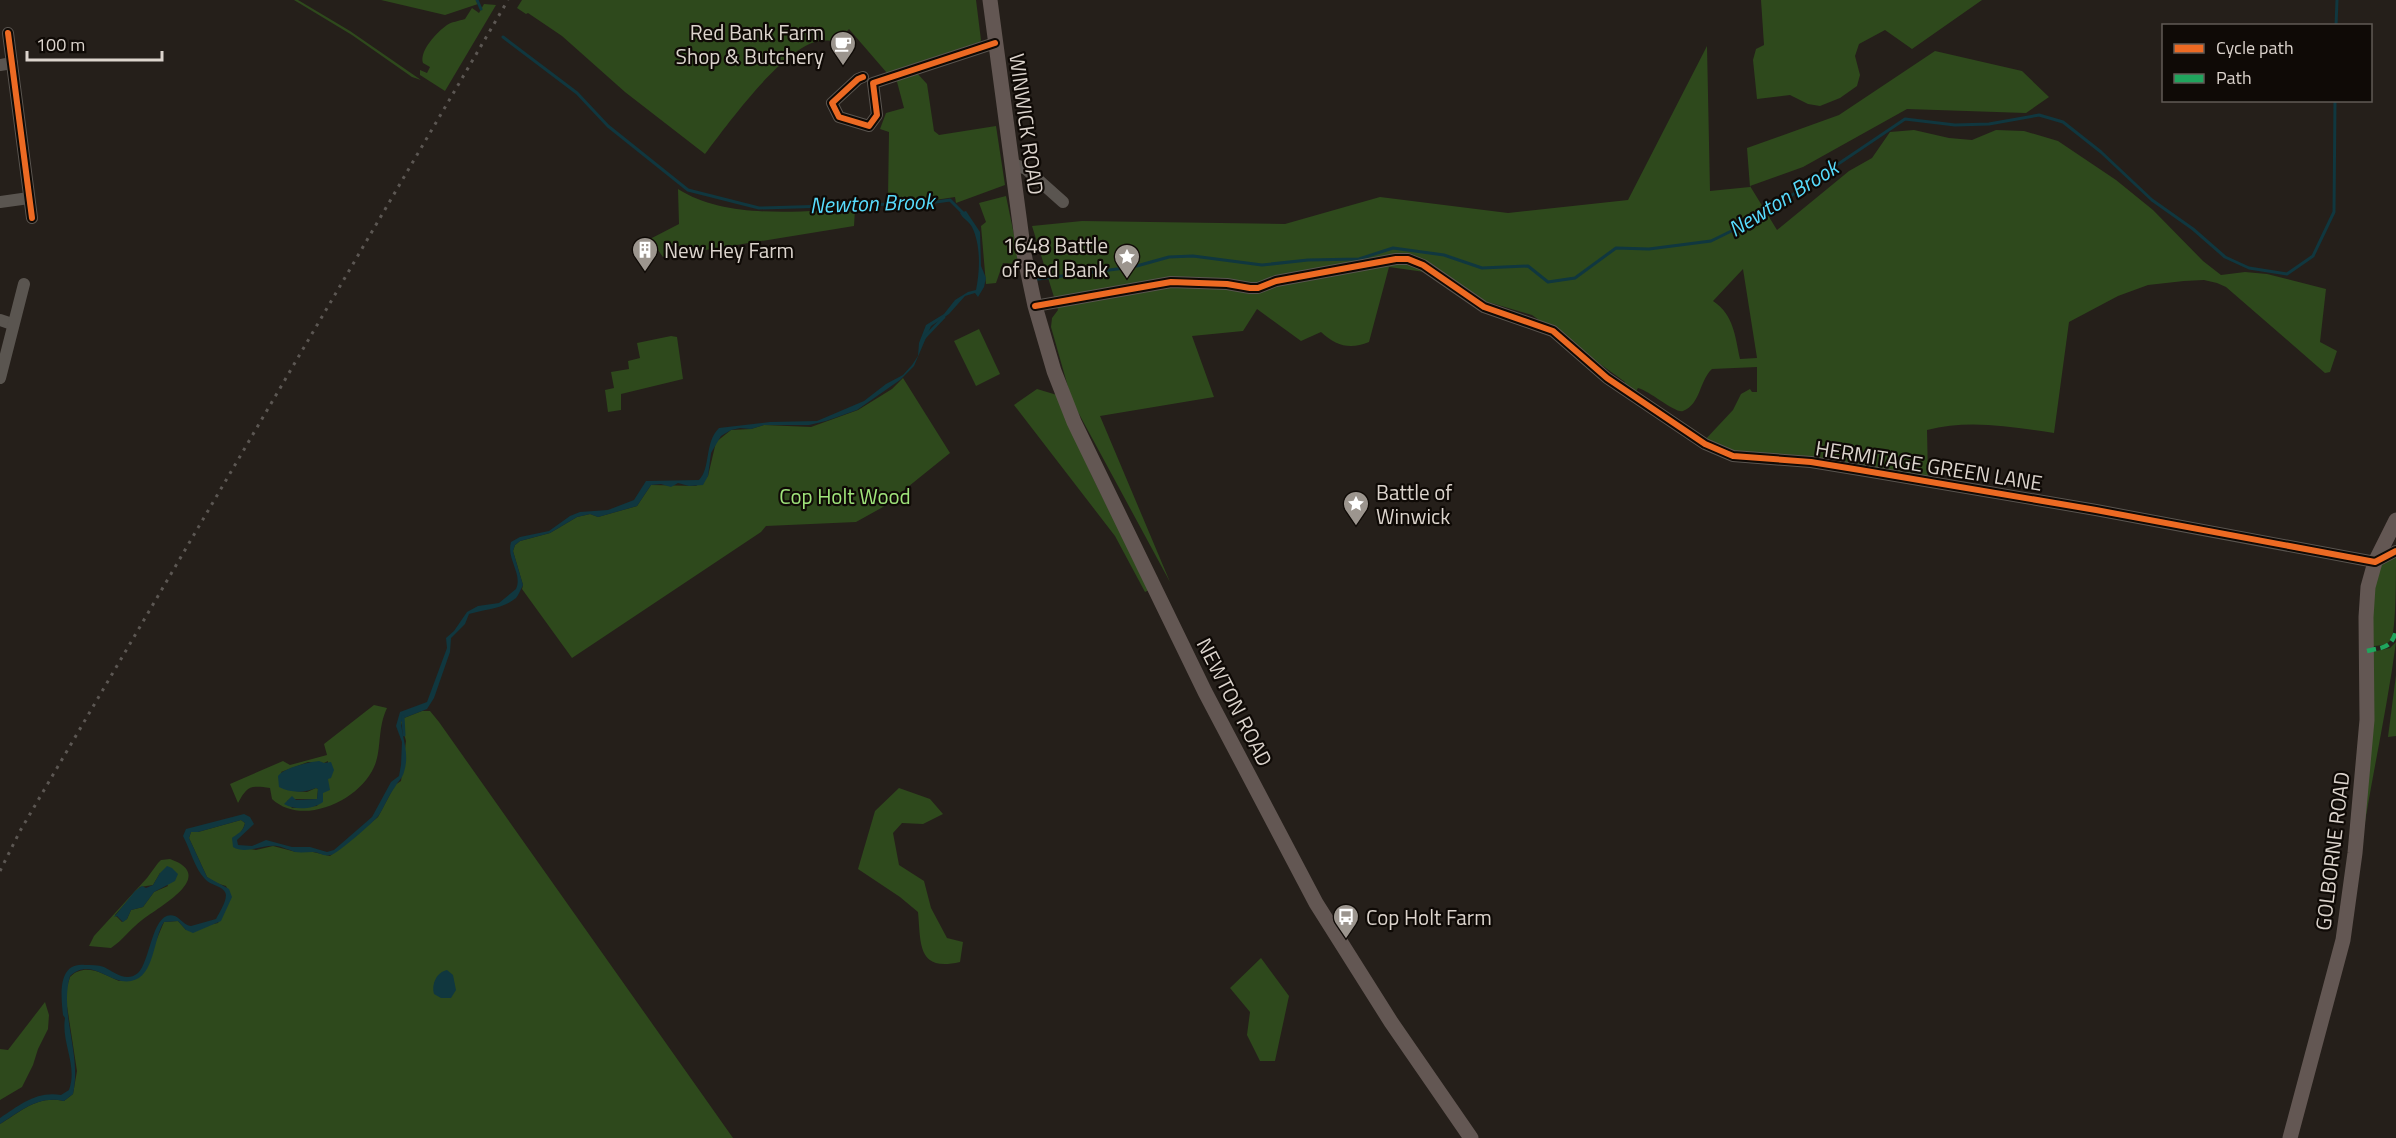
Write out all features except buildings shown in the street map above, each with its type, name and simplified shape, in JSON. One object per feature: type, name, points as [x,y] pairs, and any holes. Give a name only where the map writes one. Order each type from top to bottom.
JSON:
[{"type":"main road","name":"WINWICK ROAD","points":[[990,0],[1024,254]]},
{"type":"main road","name":"NEWTON ROAD","points":[[1024,254],[1035,306],[1054,371],[1086,450],[1262,803],[1331,929],[1471,1138]]},
{"type":"main road","name":"GOLBORNE ROAD","points":[[2290,1138],[2343,940],[2355,853],[2366,731],[2368,587],[2375,562],[2396,520]]},
{"type":"street","points":[[8,33],[6,64],[32,219]]},
{"type":"street","points":[[863,77],[832,102],[834,111],[839,117],[869,126],[877,115],[873,83],[995,43]]},
{"type":"street","points":[[1011,163],[1026,169],[1063,202]]},
{"type":"street","points":[[0,202],[29,198]]},
{"type":"street","name":"HERMITAGE GREEN LANE","points":[[1035,306],[1171,282],[1227,284],[1258,288],[1276,281],[1396,259],[1408,259],[1423,265],[1484,307],[1553,331],[1606,378],[1705,444],[1733,456],[1811,462],[1860,470],[2096,510],[2375,562]]},
{"type":"street","points":[[0,378],[6,322],[24,284]]},
{"type":"street","points":[[2375,562],[2396,551]]},
{"type":"green space","points":[[294,0],[298,0],[350,31],[421,80],[412,77],[352,35]]},
{"type":"green space","points":[[381,0],[476,0],[478,4],[445,15]]},
{"type":"green space","points":[[522,0],[976,0],[981,40],[887,73],[849,29],[838,41],[819,41],[805,46],[789,57],[757,89],[705,154],[625,92],[562,36],[517,8]]},
{"type":"green space","points":[[1761,0],[1982,0],[1912,49],[1885,30],[1859,44],[1855,56],[1860,75],[1857,86],[1840,98],[1820,106],[1808,104],[1790,95],[1757,99],[1753,60],[1756,49],[1764,45]]},
{"type":"green space","points":[[484,4],[496,5],[445,91],[420,75],[420,70],[427,73],[430,67],[423,63],[422,58],[434,37],[449,24],[465,19],[472,8],[479,13]]},
{"type":"green space","points":[[1707,46],[1710,191],[1750,187],[1747,148],[1839,115],[1935,51],[2022,71],[2049,97],[2026,113],[1907,109],[1803,167],[1750,186],[1777,230],[1849,171],[1872,158],[1890,132],[1914,130],[1949,138],[1972,140],[1996,130],[2024,131],[2058,141],[2116,180],[2153,210],[2203,261],[2221,275],[2245,272],[2267,274],[2326,289],[2320,342],[2337,351],[2330,372],[2325,373],[2226,287],[2204,280],[2148,285],[2118,296],[2069,322],[2054,433],[1975,425],[1927,430],[1928,477],[1750,456],[1703,442],[1733,410],[1741,394],[1750,389],[1752,392],[1757,392],[1757,367],[1712,369],[1697,398],[1689,408],[1680,411],[1643,390],[1638,388],[1635,393],[1624,386],[1625,382],[1532,315],[1467,296],[1439,274],[1389,267],[1369,342],[1356,346],[1344,345],[1332,341],[1321,332],[1301,341],[1257,309],[1243,331],[1192,336],[1214,397],[1100,416],[1170,582],[1072,401],[1051,327],[1052,318],[1058,310],[1032,226],[1082,221],[1285,224],[1380,197],[1508,213],[1628,200]],"holes":[[[1743,269],[1757,358],[1740,359],[1735,334],[1729,319],[1713,301]]]},
{"type":"green space","points":[[916,72],[927,84],[934,131],[939,135],[996,126],[1005,185],[956,203],[955,197],[935,200],[888,198],[889,132],[880,129],[886,113],[904,108],[896,78]]},
{"type":"green space","points":[[678,189],[697,199],[741,209],[787,212],[855,209],[854,226],[663,257],[650,239],[679,224]]},
{"type":"green space","points":[[1006,196],[1020,264],[1003,263],[996,283],[986,284],[981,226],[986,222],[979,203]]},
{"type":"green space","points":[[979,329],[1000,374],[976,386],[954,341]]},
{"type":"green space","points":[[671,336],[677,337],[683,379],[621,394],[621,410],[608,412],[605,390],[614,388],[611,372],[629,369],[628,361],[640,358],[637,343]]},
{"type":"green space","name":"Cop Holt Wood","points":[[903,378],[950,453],[883,507],[856,522],[766,526],[761,532],[572,658],[522,589],[523,585],[513,551],[515,545],[520,541],[550,533],[577,517],[590,514],[598,517],[637,506],[651,485],[696,486],[708,476],[716,442],[731,430],[751,429],[764,425],[811,427],[858,410],[892,389]]},
{"type":"green space","points":[[1037,389],[1057,395],[1092,476],[1149,590],[1145,592],[1115,536],[1014,405]]},
{"type":"green space","points":[[2396,555],[2392,638],[2386,644],[2371,646],[2370,607],[2379,566]]},
{"type":"green space","points":[[2396,642],[2361,848],[2372,652],[2390,648]]},
{"type":"green space","points":[[2396,675],[2396,736],[2388,737]]},
{"type":"green space","points":[[374,705],[387,708],[374,767],[367,779],[343,799],[314,810],[298,811],[284,807],[272,799],[270,788],[253,787],[244,793],[238,803],[230,784],[283,761],[290,765],[327,755],[324,744]],"holes":[[[328,761],[327,779],[317,806],[292,808],[287,801],[317,799],[318,789],[307,792],[295,791],[281,772],[308,762]]]},
{"type":"green space","points":[[422,711],[430,711],[439,722],[733,1138],[0,1138],[0,1124],[23,1109],[46,1100],[64,1101],[73,1094],[77,1071],[65,993],[70,977],[82,970],[94,971],[119,981],[142,974],[164,922],[178,921],[186,930],[218,923],[231,897],[226,886],[207,877],[189,838],[191,832],[241,820],[245,823],[233,846],[256,850],[273,846],[296,852],[313,852],[330,856],[378,817],[395,785],[401,781],[406,741],[401,722],[404,718]]},
{"type":"green space","points":[[899,788],[930,799],[943,814],[923,824],[902,823],[893,833],[899,865],[924,881],[931,908],[947,938],[963,942],[960,962],[946,964],[936,963],[929,959],[921,945],[918,912],[858,869],[875,811]]},
{"type":"green space","points":[[170,859],[183,866],[188,874],[187,882],[181,891],[138,923],[111,948],[89,946],[94,936],[161,860]],"holes":[[[160,873],[168,886],[154,892],[143,907],[131,910],[127,919],[122,922],[115,915],[140,887],[153,885]]]},
{"type":"green space","points":[[1261,958],[1289,996],[1275,1061],[1260,1061],[1247,1035],[1250,1012],[1230,988]]},
{"type":"green space","points":[[45,1002],[49,1015],[48,1029],[33,1065],[22,1087],[0,1100],[0,1049],[8,1050]]},
{"type":"water","points":[[966,211],[980,232],[981,266],[986,278],[984,287],[978,297],[975,293],[965,296],[949,314],[931,326],[914,366],[900,380],[857,410],[826,421],[809,425],[764,425],[751,429],[731,430],[721,436],[711,453],[708,476],[703,485],[689,486],[678,483],[671,487],[661,484],[651,485],[637,506],[598,517],[590,514],[577,517],[550,533],[520,541],[515,545],[513,551],[523,585],[518,596],[511,602],[469,614],[465,624],[451,638],[450,652],[434,698],[427,709],[404,718],[401,722],[406,759],[402,776],[379,815],[348,843],[331,855],[295,852],[277,846],[249,850],[238,849],[233,847],[232,838],[244,826],[245,823],[241,820],[191,832],[189,838],[207,877],[229,889],[232,897],[221,921],[193,933],[186,930],[178,921],[164,922],[149,965],[139,978],[131,981],[115,979],[86,969],[70,976],[67,1005],[75,1064],[73,1094],[64,1101],[46,1100],[30,1105],[0,1124],[0,1118],[29,1100],[44,1095],[61,1095],[69,1090],[72,1072],[65,1036],[62,990],[65,974],[69,969],[76,966],[97,965],[120,976],[134,976],[142,967],[161,920],[167,916],[175,916],[191,926],[216,919],[226,898],[225,892],[201,875],[183,836],[186,829],[244,814],[250,817],[254,824],[237,840],[238,845],[252,846],[266,840],[292,847],[310,847],[327,852],[334,850],[372,817],[391,782],[399,776],[402,742],[396,726],[400,712],[427,702],[447,648],[446,638],[454,631],[467,612],[478,606],[499,603],[516,589],[518,583],[511,554],[511,542],[520,537],[549,531],[570,516],[580,512],[608,510],[634,500],[646,481],[699,480],[705,469],[711,441],[719,428],[770,422],[817,421],[864,401],[886,384],[903,375],[918,356],[919,343],[926,325],[944,314],[955,300],[976,290],[978,250],[972,227],[960,213]]},
{"type":"water","points":[[319,761],[331,762],[334,770],[331,778],[328,779],[330,790],[323,793],[323,802],[304,808],[294,808],[284,804],[292,796],[296,800],[317,799],[318,789],[297,792],[283,789],[279,787],[278,776],[291,768]]},
{"type":"water","points":[[167,866],[178,874],[175,881],[154,892],[143,907],[131,910],[123,922],[117,916],[114,917],[135,891],[142,886],[146,888],[153,885]]},
{"type":"water","points":[[447,970],[453,975],[456,990],[451,998],[441,998],[434,994],[434,983],[440,973]]},
{"type":"waterway","name":"Newton Brook","points":[[477,0],[481,9]]},
{"type":"waterway","name":"Newton Brook","points":[[2336,24],[2337,0]]},
{"type":"waterway","name":"Newton Brook","points":[[503,37],[577,93],[608,126],[688,190],[759,208],[929,203],[950,200],[965,215]]},
{"type":"waterway","name":"Newton Brook","points":[[1038,279],[1133,267],[1169,257],[1193,256],[1262,265],[1308,260],[1359,259],[1393,248],[1444,255],[1482,268],[1528,266],[1548,282],[1575,278],[1616,248],[1649,249],[1711,241],[1758,218],[1905,119],[1955,125],[1989,124],[2039,115],[2063,122],[2101,152],[2152,200],[2193,229],[2225,257],[2249,268],[2287,274],[2313,256],[2334,212],[2335,102]]},
{"type":"waterway","name":"Newton Brook","points":[[924,338],[944,317]]},
{"type":"waterway","name":"Newton Brook","points":[[403,717],[404,735]]},
{"type":"railway","points":[[0,871],[20,831],[508,0]]},
{"type":"marked path","points":[[2367,651],[2389,644],[2396,631]]},
{"type":"cycle path","points":[[8,33],[32,218]]},
{"type":"cycle path","points":[[863,77],[832,103],[839,117],[869,126],[877,115],[873,83],[995,43]]},
{"type":"cycle path","points":[[1035,306],[1171,282],[1227,284],[1258,288],[1276,281],[1396,259],[1408,259],[1423,265],[1484,307],[1553,331],[1607,378],[1705,444],[1733,456],[1811,462],[1860,470],[2096,510],[2375,562],[2396,551]]},
{"type":"place","name":"Red Bank Farm Shop & Butchery","points":[[843,67]]},
{"type":"place","name":"New Hey Farm","points":[[645,273]]},
{"type":"place","name":"1648 Battle of Red Bank","points":[[1127,280]]},
{"type":"place","name":"Battle of Winwick","points":[[1356,527]]},
{"type":"place","name":"Cop Holt Farm","points":[[1346,940]]}]
